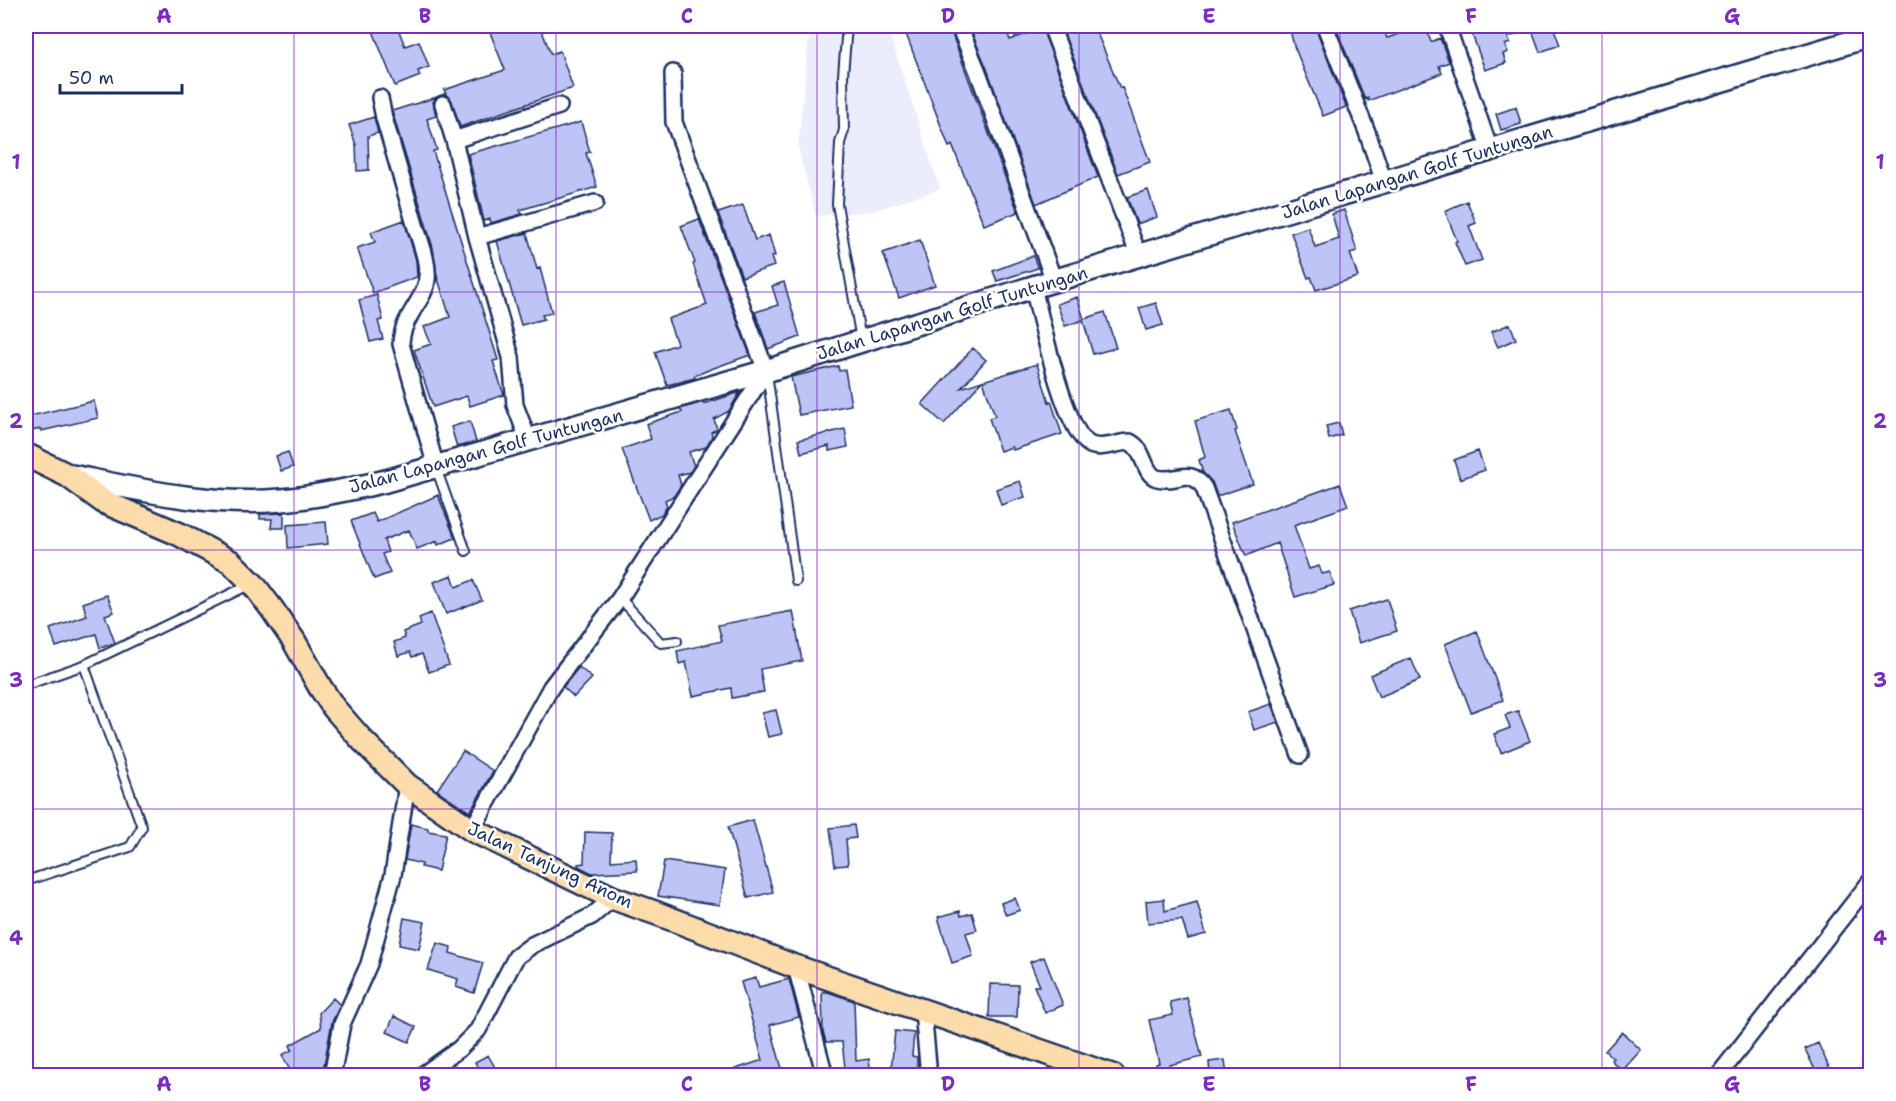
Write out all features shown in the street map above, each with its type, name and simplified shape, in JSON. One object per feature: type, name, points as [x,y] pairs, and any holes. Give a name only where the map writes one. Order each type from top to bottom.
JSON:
[{"type":"main road","name":"Jalan Lapangan Golf Tuntungan","points":[[26,455],[67,475]]},
{"type":"main road","name":"Jalan Tanjung Anom","points":[[67,475],[104,502],[179,534],[231,562],[253,584],[294,641],[315,680],[334,708],[361,739],[407,785],[472,830],[613,898],[796,967],[1113,1076]]},
{"type":"street","points":[[959,26],[1054,281]]},
{"type":"street","points":[[1051,26],[1139,255]]},
{"type":"street","points":[[1325,26],[1384,182]]},
{"type":"street","points":[[1447,26],[1490,150]]},
{"type":"street","name":"Jalan Lapangan Golf Tuntungan","points":[[67,475],[183,498],[280,501],[330,494],[436,467],[766,371],[1139,255],[1870,36]]},
{"type":"street","points":[[472,830],[550,687],[620,598],[766,371],[705,212],[674,122],[673,73]]},
{"type":"street","points":[[380,98],[423,253],[427,278],[426,286],[405,323],[401,344],[436,467]]},
{"type":"street","points":[[443,104],[511,357],[515,405],[528,439]]},
{"type":"street","points":[[454,140],[559,106]]},
{"type":"street","points":[[477,237],[596,203]]},
{"type":"street","points":[[1033,288],[1067,412],[1084,440],[1096,446],[1130,442],[1139,449],[1149,472],[1155,478],[1189,476],[1198,479],[1204,488],[1300,755]]},
{"type":"street","points":[[332,1076],[342,1024],[369,964],[380,927],[393,875],[407,785]]},
{"type":"street","points":[[1719,1076],[1870,882]]},
{"type":"street","points":[[421,1076],[459,1049],[478,1030],[516,957],[532,945],[592,916],[613,898]]},
{"type":"street","points":[[796,967],[825,1076]]},
{"type":"street","points":[[923,1011],[928,1065],[926,1076]]},
{"type":"lane","points":[[847,26],[843,75],[844,130],[840,142],[837,204],[861,342]]},
{"type":"lane","points":[[766,371],[796,581]]},
{"type":"lane","points":[[436,467],[466,551]]},
{"type":"lane","points":[[26,685],[84,665],[253,584]]},
{"type":"lane","points":[[620,598],[660,642],[677,641]]},
{"type":"lane","points":[[26,881],[130,847],[142,827],[84,665]]},
{"type":"shaded area","points":[[810,26],[887,26],[940,189],[872,211],[816,216],[798,148]]},
{"type":"building","points":[[371,26],[397,26],[405,46],[419,41],[429,67],[418,71],[420,76],[395,86]]},
{"type":"building","points":[[501,26],[540,26],[551,54],[560,51],[573,88],[460,127],[452,101],[443,94],[446,94],[444,90],[505,70],[489,30]]},
{"type":"building","points":[[903,26],[949,26],[1018,212],[984,225],[952,145],[949,147]]},
{"type":"building","points":[[969,26],[1005,26],[1010,40],[1042,28],[1098,177],[1036,204]]},
{"type":"building","points":[[1061,26],[1094,26],[1120,88],[1122,87],[1150,162],[1118,174]]},
{"type":"building","points":[[1289,26],[1315,26],[1346,107],[1323,116],[1294,46]]},
{"type":"building","points":[[1335,26],[1382,26],[1387,38],[1425,26],[1431,42],[1440,38],[1449,62],[1439,66],[1442,73],[1368,101],[1368,98],[1365,99]]},
{"type":"building","points":[[1469,26],[1553,26],[1560,45],[1540,52],[1532,30],[1508,37],[1510,43],[1505,45],[1508,52],[1503,54],[1506,63],[1485,70]]},
{"type":"building","points":[[437,97],[433,102],[436,116],[427,119],[437,150],[433,151],[498,360],[493,361],[504,395],[470,406],[467,396],[433,407],[414,350],[431,344],[424,327],[450,317],[437,276],[433,248],[392,111]]},
{"type":"building","points":[[1516,107],[1521,124],[1501,130],[1496,114]]},
{"type":"building","points":[[374,117],[378,133],[368,136],[369,170],[357,171],[356,145],[349,125]]},
{"type":"building","points":[[581,122],[590,152],[586,153],[597,187],[520,210],[522,214],[491,223],[490,219],[484,221],[468,154]]},
{"type":"building","points":[[1148,190],[1157,217],[1137,224],[1127,197]]},
{"type":"building","points":[[1467,201],[1476,223],[1469,226],[1482,260],[1465,266],[1445,211]]},
{"type":"building","points":[[743,205],[755,240],[769,235],[775,256],[771,257],[774,266],[742,277],[718,213]]},
{"type":"building","points":[[1344,210],[1357,251],[1350,253],[1358,277],[1316,290],[1311,277],[1308,278],[1291,233],[1308,227],[1315,247],[1339,239],[1332,214]]},
{"type":"building","points":[[699,219],[750,355],[694,376],[695,378],[667,385],[655,352],[677,344],[668,319],[707,305],[681,226]]},
{"type":"building","points":[[404,220],[416,260],[417,277],[373,293],[357,248],[375,242],[371,232]]},
{"type":"building","points":[[527,233],[537,269],[540,268],[552,313],[542,315],[544,319],[521,325],[497,241]]},
{"type":"building","points":[[920,240],[935,285],[899,298],[883,253]]},
{"type":"building","points":[[1033,256],[1038,268],[997,281],[993,271]]},
{"type":"building","points":[[784,282],[800,337],[768,349],[755,312],[778,305],[772,286]]},
{"type":"building","points":[[377,295],[383,320],[378,321],[383,339],[370,342],[359,300]]},
{"type":"building","points":[[1077,297],[1084,319],[1105,312],[1116,348],[1093,354],[1083,320],[1065,326],[1057,304]]},
{"type":"building","points":[[1156,303],[1163,325],[1146,330],[1139,308]]},
{"type":"building","points":[[1510,324],[1516,339],[1498,347],[1491,332]]},
{"type":"building","points":[[973,348],[986,360],[961,388],[982,381],[944,424],[922,404]]},
{"type":"building","points":[[1037,364],[1062,434],[1013,450],[1012,447],[1000,451],[989,418],[995,416],[983,381]]},
{"type":"building","points":[[838,366],[839,371],[845,370],[851,405],[799,415],[791,377]]},
{"type":"building","points":[[740,392],[729,411],[714,419],[717,429],[711,432],[712,436],[706,447],[689,452],[694,466],[690,472],[678,475],[681,485],[674,496],[665,500],[667,506],[662,514],[649,520],[622,449],[651,439],[646,424],[682,412],[680,409]]},
{"type":"building","points":[[94,401],[98,418],[41,431],[41,429],[26,432],[26,417]]},
{"type":"building","points":[[1231,410],[1237,430],[1235,431],[1253,484],[1217,496],[1212,482],[1203,473],[1199,460],[1205,457],[1195,421]]},
{"type":"building","points":[[470,421],[476,442],[457,447],[451,427]]},
{"type":"building","points":[[1339,423],[1342,435],[1329,439],[1326,426]]},
{"type":"building","points":[[845,429],[848,447],[829,451],[829,446],[801,453],[798,440]]},
{"type":"building","points":[[1478,451],[1485,470],[1460,479],[1454,460]]},
{"type":"building","points":[[288,452],[293,467],[281,471],[276,456]]},
{"type":"building","points":[[1020,481],[1025,497],[1001,505],[996,489]]},
{"type":"building","points":[[1340,484],[1348,506],[1294,525],[1309,569],[1319,566],[1322,574],[1330,572],[1334,585],[1295,597],[1277,543],[1246,556],[1232,522]]},
{"type":"building","points":[[438,495],[455,538],[438,545],[437,541],[417,549],[409,530],[384,540],[388,552],[382,554],[390,573],[374,579],[351,521],[373,513],[377,522]]},
{"type":"building","points":[[284,513],[284,528],[271,528],[272,519],[260,519],[260,514]]},
{"type":"building","points":[[326,522],[328,544],[288,548],[287,525]]},
{"type":"building","points":[[452,575],[456,587],[473,580],[482,600],[446,614],[434,582]]},
{"type":"building","points":[[107,595],[114,612],[105,615],[115,643],[100,648],[96,634],[56,647],[50,629],[87,616],[83,603]]},
{"type":"building","points":[[1387,599],[1397,631],[1359,643],[1349,611]]},
{"type":"building","points":[[793,611],[802,661],[760,669],[764,692],[732,698],[731,688],[693,696],[686,662],[679,664],[677,651],[722,641],[718,625]]},
{"type":"building","points":[[431,613],[449,665],[429,672],[422,654],[412,657],[410,652],[398,656],[394,642],[405,638],[403,632],[421,625],[419,618]]},
{"type":"building","points":[[1477,631],[1503,700],[1471,712],[1445,644]]},
{"type":"building","points":[[1411,658],[1420,680],[1379,697],[1370,675]]},
{"type":"building","points":[[579,667],[592,678],[574,697],[563,687]]},
{"type":"building","points":[[1271,704],[1278,722],[1254,730],[1248,712]]},
{"type":"building","points":[[776,710],[782,734],[768,737],[762,713]]},
{"type":"building","points":[[1518,711],[1530,741],[1501,753],[1494,734],[1510,728],[1505,715]]},
{"type":"building","points":[[463,751],[493,771],[470,812],[437,790]]},
{"type":"building","points":[[753,820],[773,892],[748,898],[728,827]]},
{"type":"building","points":[[411,824],[428,828],[428,831],[446,834],[438,871],[405,860]]},
{"type":"building","points":[[854,825],[856,838],[846,839],[848,865],[835,866],[830,828]]},
{"type":"building","points":[[585,832],[612,833],[611,861],[636,859],[637,871],[592,873],[578,866],[584,863]]},
{"type":"building","points":[[664,861],[725,870],[720,905],[658,896]]},
{"type":"building","points":[[1015,898],[1020,910],[1006,915],[1001,903]]},
{"type":"building","points":[[1164,899],[1165,911],[1197,902],[1206,934],[1188,939],[1182,920],[1148,923],[1146,901]]},
{"type":"building","points":[[960,911],[961,916],[972,913],[977,930],[966,933],[973,956],[952,963],[938,917]]},
{"type":"building","points":[[404,918],[425,922],[419,949],[399,945]]},
{"type":"building","points":[[437,943],[451,947],[450,953],[483,963],[474,993],[456,987],[458,979],[428,970]]},
{"type":"building","points":[[1044,957],[1063,1005],[1045,1013],[1034,986],[1040,986],[1030,962]]},
{"type":"building","points":[[756,978],[759,987],[789,979],[799,1017],[770,1025],[784,1076],[723,1076],[723,1073],[763,1060],[741,982]]},
{"type":"building","points":[[990,984],[1018,985],[1017,1017],[989,1017]]},
{"type":"building","points":[[822,992],[854,1001],[856,1061],[869,1059],[871,1076],[846,1076],[842,1042],[826,1042],[823,1032]]},
{"type":"building","points":[[333,998],[340,1005],[332,1022],[322,1076],[293,1076],[282,1055],[292,1050],[290,1045],[321,1028],[319,1013]]},
{"type":"building","points":[[1187,998],[1202,1057],[1169,1065],[1171,1076],[1157,1076],[1156,1064],[1159,1063],[1149,1020],[1173,1015],[1170,1002]]},
{"type":"building","points":[[394,1016],[416,1027],[409,1042],[387,1032]]},
{"type":"building","points":[[895,1031],[914,1033],[912,1056],[917,1057],[917,1072],[891,1070]]},
{"type":"building","points":[[1622,1032],[1641,1050],[1622,1071],[1605,1051]]},
{"type":"building","points":[[1818,1043],[1833,1076],[1818,1076],[1805,1049]]},
{"type":"building","points":[[488,1055],[497,1071],[489,1076],[482,1076],[475,1062]]},
{"type":"building","points":[[1225,1060],[1227,1076],[1210,1076],[1209,1062]]}]
